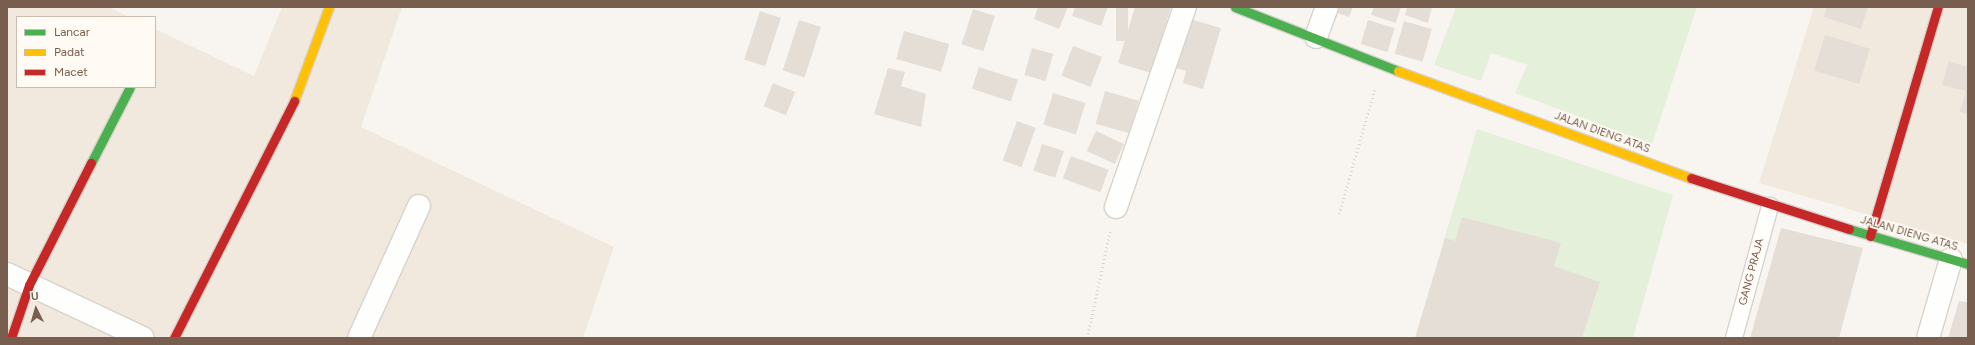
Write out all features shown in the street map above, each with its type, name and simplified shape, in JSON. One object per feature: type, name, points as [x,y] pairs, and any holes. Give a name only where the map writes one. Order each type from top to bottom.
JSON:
[{"type":"street","points":[[174,338],[289,115],[329,7]]},
{"type":"street","points":[[1116,207],[1185,7]]},
{"type":"street","name":"JALAN DIENG ATAS","points":[[1235,7],[1316,37],[1382,64],[1770,206],[1959,261]]},
{"type":"street","points":[[1316,37],[1327,7]]},
{"type":"street","points":[[1870,236],[1938,7]]},
{"type":"street","points":[[11,338],[29,285],[129,88]]},
{"type":"street","points":[[359,338],[419,206]]},
{"type":"street","points":[[1928,338],[1959,261]]},
{"type":"street","points":[[7,274],[143,338]]},
{"type":"lane","name":"GANG PRAJA","points":[[1734,338],[1770,206]]},
{"type":"path","points":[[1340,214],[1382,64]]},
{"type":"path","points":[[1087,338],[1116,207]]},
{"type":"shaded area","points":[[7,7],[108,7],[127,16],[16,16],[16,88],[156,88],[156,29],[254,76],[282,7],[402,7],[361,127],[614,247],[583,338],[7,338]]},
{"type":"shaded area","points":[[1814,7],[1968,7],[1968,244],[1759,183]]},
{"type":"green space","points":[[1456,7],[1697,7],[1652,144],[1515,93],[1527,65],[1491,53],[1481,81],[1434,65]]},
{"type":"green space","points":[[1477,129],[1673,195],[1633,338],[1415,338]]},
{"type":"building","points":[[1038,7],[1068,7],[1059,29],[1034,19]]},
{"type":"building","points":[[1075,7],[1108,7],[1101,26],[1072,16]]},
{"type":"building","points":[[1116,7],[1128,7],[1128,41],[1116,41]]},
{"type":"building","points":[[1135,7],[1171,7],[1151,73],[1118,63]]},
{"type":"building","points":[[1334,7],[1353,7],[1349,17],[1332,11]]},
{"type":"building","points":[[1374,7],[1401,7],[1396,23],[1371,15]]},
{"type":"building","points":[[1407,7],[1432,7],[1428,23],[1405,15]]},
{"type":"building","points":[[1827,7],[1868,7],[1861,29],[1824,17]]},
{"type":"building","points":[[973,9],[995,16],[983,51],[962,44]]},
{"type":"building","points":[[760,11],[781,18],[765,66],[744,60]]},
{"type":"building","points":[[1183,17],[1221,28],[1203,89],[1183,83],[1186,71],[1168,66]]},
{"type":"building","points":[[799,20],[821,27],[804,78],[783,70]]},
{"type":"building","points":[[1368,20],[1395,28],[1387,52],[1361,44]]},
{"type":"building","points":[[1404,21],[1432,29],[1423,62],[1395,54]]},
{"type":"building","points":[[904,31],[949,44],[941,72],[896,59]]},
{"type":"building","points":[[1825,35],[1870,49],[1859,84],[1814,70]]},
{"type":"building","points":[[1073,46],[1102,57],[1090,87],[1062,76]]},
{"type":"building","points":[[1032,48],[1053,54],[1045,81],[1024,75]]},
{"type":"building","points":[[1949,61],[1968,67],[1968,114],[1960,112],[1966,91],[1942,85]]},
{"type":"building","points":[[979,67],[1018,80],[1011,102],[972,89]]},
{"type":"building","points":[[888,68],[905,72],[901,86],[926,94],[921,127],[874,114]]},
{"type":"building","points":[[773,83],[795,92],[786,115],[764,106]]},
{"type":"building","points":[[1105,91],[1139,101],[1129,133],[1096,124]]},
{"type":"building","points":[[1053,93],[1086,103],[1076,134],[1043,125]]},
{"type":"building","points":[[1017,121],[1036,128],[1021,167],[1003,160]]},
{"type":"building","points":[[1096,131],[1124,144],[1115,164],[1087,151]]},
{"type":"building","points":[[1042,144],[1064,151],[1055,178],[1033,171]]},
{"type":"building","points":[[1071,156],[1109,170],[1100,192],[1063,179]]},
{"type":"building","points":[[1462,217],[1561,243],[1554,266],[1600,282],[1582,338],[1415,338],[1445,238],[1455,241]]},
{"type":"building","points":[[1781,228],[1863,248],[1839,338],[1750,338]]},
{"type":"building","points":[[1959,301],[1968,302],[1968,338],[1948,338]]},
{"type":"traffic: fast","points":[[1235,7],[1398,71]]},
{"type":"traffic: fast","points":[[91,163],[129,88]]},
{"type":"traffic: fast","points":[[1849,229],[1968,264]]},
{"type":"traffic: slow","points":[[294,101],[329,7]]},
{"type":"traffic: slow","points":[[1398,71],[1691,178]]},
{"type":"traffic: jam","points":[[1870,236],[1938,7]]},
{"type":"traffic: jam","points":[[174,338],[294,101]]},
{"type":"traffic: jam","points":[[11,338],[29,285],[91,163]]},
{"type":"traffic: jam","points":[[1691,178],[1849,229]]}]
